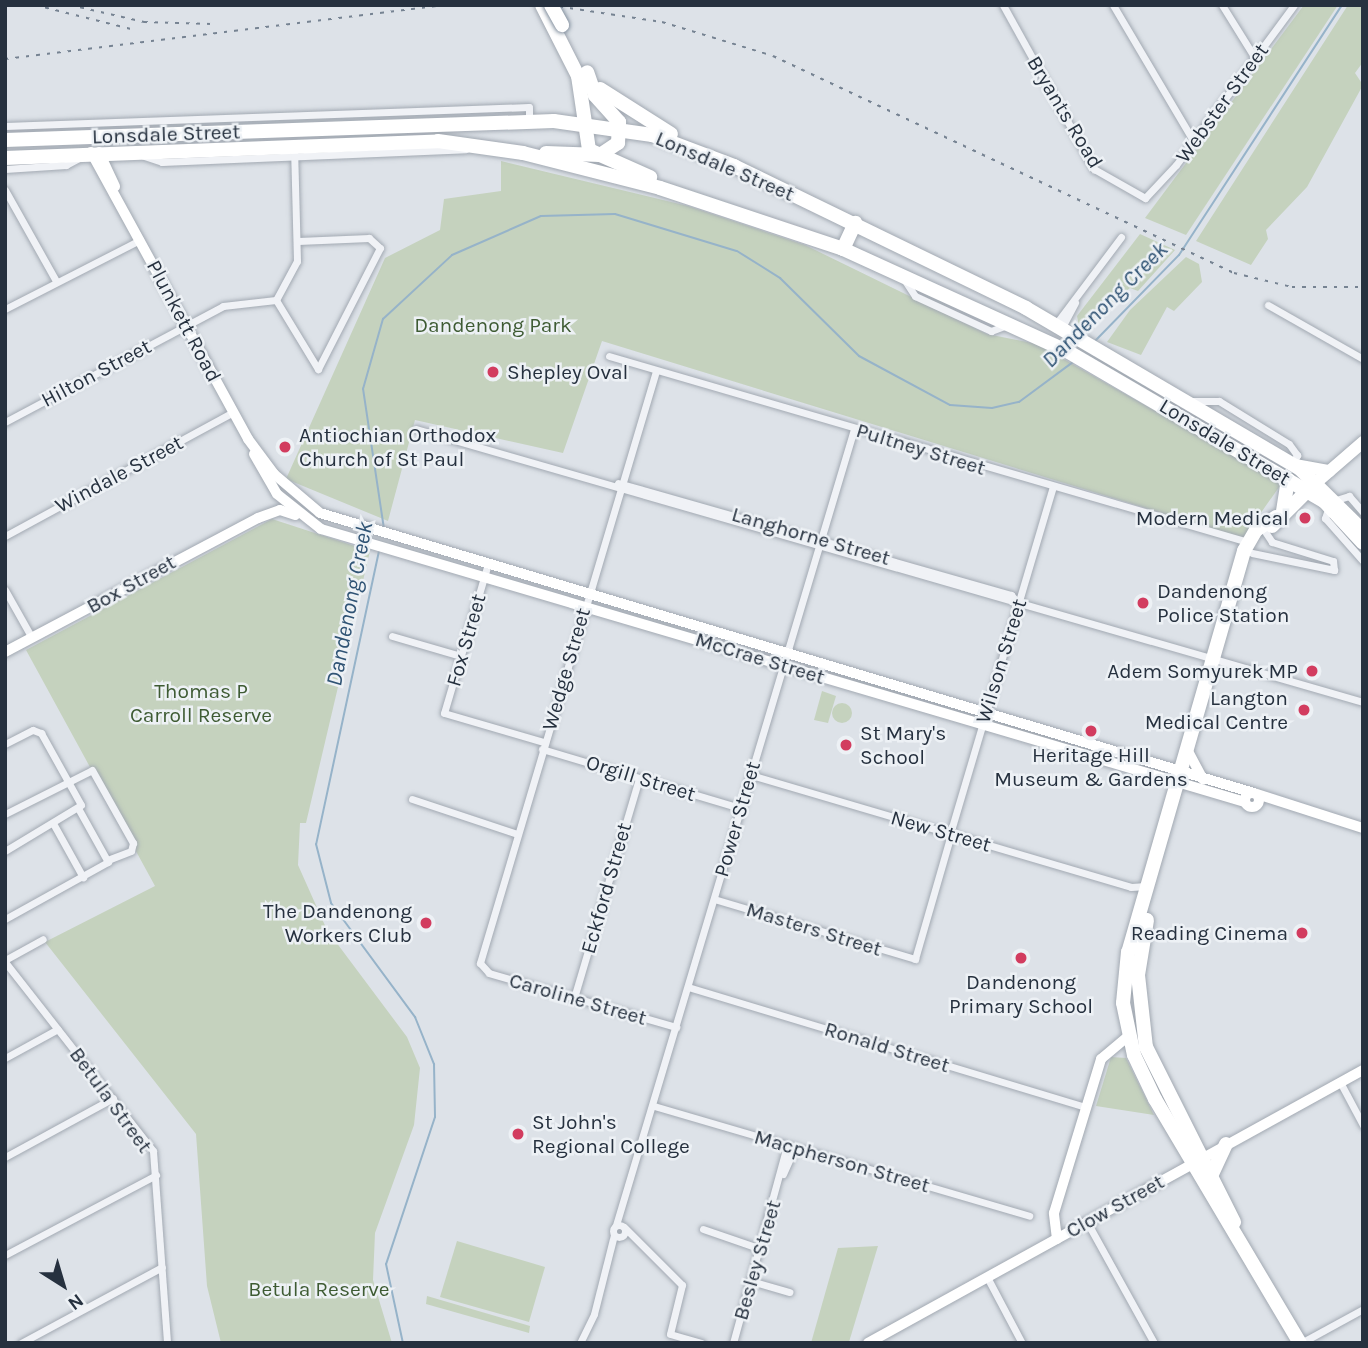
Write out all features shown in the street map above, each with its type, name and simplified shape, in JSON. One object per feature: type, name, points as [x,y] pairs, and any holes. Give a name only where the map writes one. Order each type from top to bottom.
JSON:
[{"type":"highway","points":[[542,5],[557,25]]},
{"type":"highway","points":[[551,5],[557,25],[583,78],[621,128],[614,147],[593,155]]},
{"type":"highway","points":[[554,121],[573,104],[583,78]]},
{"type":"highway","points":[[583,78],[584,124],[593,155]]},
{"type":"highway","points":[[583,78],[680,143]]},
{"type":"highway","name":"Lonsdale Street","points":[[5,158],[294,137],[493,115],[529,114],[554,121],[621,128],[680,143],[855,223],[1063,330],[1098,359],[1288,479],[1318,481]]},
{"type":"highway","points":[[88,130],[93,152]]},
{"type":"highway","name":"Lonsdale Street","points":[[5,140],[88,130],[476,144],[534,155],[660,188],[843,248],[1067,351],[1098,359],[1185,401],[1318,481],[1363,543]]},
{"type":"highway","points":[[534,155],[593,155],[654,178],[660,188]]},
{"type":"highway","points":[[843,248],[855,223]]},
{"type":"highway","points":[[1047,342],[1063,330]]},
{"type":"highway","points":[[1245,547],[1266,533],[1279,514],[1288,479]]},
{"type":"highway","points":[[1301,1343],[1234,1223],[1212,1174],[1209,1153],[1189,1133],[1146,1047],[1133,988],[1160,857],[1238,585],[1245,547],[1318,481]]},
{"type":"highway","name":"Lonsdale Street","points":[[1332,503],[1363,531]]},
{"type":"highway","points":[[1160,857],[1146,892],[1128,1036],[1209,1153],[1234,1223]]},
{"type":"highway","points":[[1209,1153],[1212,1174]]},
{"type":"main road","name":"Plunkett Road","points":[[93,152],[283,500]]},
{"type":"main road","name":"Plunkett Road","points":[[248,439],[307,504]]},
{"type":"main road","points":[[1318,481],[1363,442]]},
{"type":"main road","points":[[283,500],[307,504]]},
{"type":"main road","name":"Box Street","points":[[5,652],[258,518],[283,500]]},
{"type":"main road","name":"McCrae Street","points":[[283,500],[308,522],[586,600],[983,719],[1180,785],[1203,779],[1253,799]]},
{"type":"main road","name":"McCrae Street","points":[[307,504],[364,536]]},
{"type":"main road","name":"Box Street","points":[[258,518],[282,510],[308,522]]},
{"type":"main road","name":"McCrae Street","points":[[983,719],[1180,785],[1273,803],[1363,828]]},
{"type":"main road","points":[[1189,753],[1203,779]]},
{"type":"main road","points":[[1062,1236],[1059,1217],[1062,1192],[1102,1056],[1128,1036]]},
{"type":"main road","name":"Clow Street","points":[[868,1343],[1363,1070]]},
{"type":"street","name":"Bryants Road","points":[[1003,5],[1094,169],[1147,197]]},
{"type":"street","points":[[1113,5],[1194,142]]},
{"type":"street","points":[[1222,5],[1255,58]]},
{"type":"street","name":"Webster Street","points":[[1147,197],[1194,142],[1294,5]]},
{"type":"street","points":[[144,134],[165,120]]},
{"type":"street","name":"Lonsdale Street","points":[[5,125],[88,130],[165,120],[294,137]]},
{"type":"street","points":[[294,137],[298,241],[290,279],[276,300],[318,369],[380,248],[369,237],[298,241]]},
{"type":"street","name":"Lonsdale Street","points":[[5,169],[66,165],[93,152]]},
{"type":"street","points":[[5,190],[56,281]]},
{"type":"street","points":[[1063,330],[1078,296],[1121,237]]},
{"type":"street","points":[[5,309],[140,240]]},
{"type":"street","name":"Hilton Street","points":[[5,422],[233,302],[276,300]]},
{"type":"street","points":[[1268,305],[1363,359]]},
{"type":"street","name":"Pultney Street","points":[[609,356],[1245,547],[1334,570],[1333,561],[1272,542],[1266,533]]},
{"type":"street","name":"Wedge Street","points":[[481,968],[543,745],[619,486],[656,371]]},
{"type":"street","name":"Lonsdale Street","points":[[1185,401],[1220,402],[1291,445],[1294,465]]},
{"type":"street","points":[[1220,402],[1227,427]]},
{"type":"street","name":"Windale Street","points":[[5,536],[233,412]]},
{"type":"street","name":"Langhorne Street","points":[[416,429],[600,483],[821,538],[1011,595],[1018,603]]},
{"type":"street","name":"Power Street","points":[[580,1343],[610,1252],[620,1231],[634,1152],[654,1106],[854,429]]},
{"type":"street","name":"Langhorne Street","points":[[619,486],[817,549],[1018,603],[1363,702]]},
{"type":"street","name":"Wilson Street","points":[[915,959],[1052,489]]},
{"type":"street","name":"Lonsdale Street","points":[[1363,512],[1349,496],[1332,503],[1325,518],[1363,561]]},
{"type":"street","name":"Fox Street","points":[[444,713],[486,573]]},
{"type":"street","points":[[5,590],[32,638]]},
{"type":"street","points":[[392,636],[461,656]]},
{"type":"street","name":"Orgill Street","points":[[444,713],[639,778],[740,808]]},
{"type":"street","points":[[5,744],[38,730],[67,781],[79,810],[110,859]]},
{"type":"street","points":[[5,814],[92,770],[133,847],[83,877],[6,916]]},
{"type":"street","name":"New Street","points":[[751,775],[1146,892]]},
{"type":"street","name":"Eckford Street","points":[[574,998],[639,778]]},
{"type":"street","points":[[412,799],[517,834]]},
{"type":"street","points":[[5,851],[79,810]]},
{"type":"street","points":[[54,825],[83,877]]},
{"type":"street","name":"Masters Street","points":[[714,899],[915,959]]},
{"type":"street","points":[[5,961],[43,939]]},
{"type":"street","name":"Betula Street","points":[[5,961],[152,1148],[167,1343]]},
{"type":"street","name":"Caroline Street","points":[[481,968],[676,1027]]},
{"type":"street","name":"Ronald Street","points":[[688,987],[1086,1107]]},
{"type":"street","points":[[5,1058],[58,1029]]},
{"type":"street","points":[[1340,1082],[1363,1125]]},
{"type":"street","points":[[5,1157],[113,1098]]},
{"type":"street","name":"Macpherson Street","points":[[654,1106],[1029,1216]]},
{"type":"street","name":"Besley Street","points":[[733,1343],[791,1146]]},
{"type":"street","points":[[5,1255],[156,1175]]},
{"type":"street","points":[[1087,1222],[1154,1343]]},
{"type":"street","points":[[703,1229],[761,1249]]},
{"type":"street","points":[[620,1231],[638,1241],[682,1285],[666,1343]]},
{"type":"street","points":[[21,1343],[162,1267]]},
{"type":"street","points":[[987,1278],[1022,1343]]},
{"type":"street","points":[[751,1281],[789,1292]]},
{"type":"street","points":[[1301,1343],[1363,1309]]},
{"type":"street","points":[[670,1334],[702,1343]]},
{"type":"green space","points":[[1304,5],[1338,5],[1186,235],[1145,218]]},
{"type":"green space","points":[[1348,5],[1363,5],[1363,62],[1355,73],[1363,85],[1307,187],[1266,230],[1268,239],[1251,265],[1196,241]]},
{"type":"green space","name":"Dandenong Park","points":[[501,161],[688,206],[805,245],[987,334],[1037,344],[1282,483],[1243,538],[602,341],[563,453],[415,420],[388,521],[286,479],[385,258],[440,230],[444,199],[501,191]]},
{"type":"green space","points":[[1140,234],[1175,250],[1138,291],[1130,288],[1080,331],[1077,316]]},
{"type":"green space","points":[[1186,257],[1199,264],[1202,282],[1174,311],[1167,307],[1141,355],[1107,342],[1130,310]]},
{"type":"green space","points":[[272,519],[370,551],[306,823],[300,823],[298,865],[327,930],[407,1037],[420,1068],[414,1125],[375,1233],[373,1280],[392,1343],[221,1343],[207,1286],[196,1134],[45,942],[155,886],[26,650]]},
{"type":"green space","points":[[822,691],[836,696],[828,723],[814,720]]},
{"type":"green space","points":[[842,703],[849,706],[852,713],[849,720],[842,723],[835,720],[832,713],[835,706]]},
{"type":"green space","points":[[1111,1057],[1126,1058],[1154,1115],[1096,1106]]},
{"type":"green space","points":[[457,1241],[545,1267],[529,1322],[440,1297]]},
{"type":"green space","points":[[878,1246],[849,1342],[811,1343],[838,1248]]},
{"type":"green space","points":[[427,1296],[530,1326],[529,1333],[426,1304]]},
{"type":"waterway","name":"Dandenong Creek","points":[[1095,341],[1179,255],[1342,5]]},
{"type":"waterway","name":"Dandenong Creek","points":[[384,529],[363,389],[383,319],[452,255],[541,216],[615,214],[737,251],[780,278],[859,356],[950,405],[992,408],[1019,402],[1073,362]]},
{"type":"waterway","name":"Dandenong Creek","points":[[379,551],[316,844],[331,903],[415,1017],[434,1064],[435,1117],[386,1264],[403,1343]]},
{"type":"railway","points":[[35,5],[135,30]]},
{"type":"railway","points":[[70,5],[144,22],[212,24]]},
{"type":"railway","points":[[5,59],[443,5]]},
{"type":"railway","points":[[549,5],[662,22],[773,56],[1234,273],[1292,287],[1363,287]]},
{"type":"place","name":"Shepley Oval","points":[[493,372]]},
{"type":"place","name":"Antiochian Orthodox Church of St Paul","points":[[285,447]]},
{"type":"place","name":"Modern Medical","points":[[1305,518]]},
{"type":"place","name":"Dandenong Police Station","points":[[1143,603]]},
{"type":"place","name":"Adem Somyurek MP","points":[[1312,671]]},
{"type":"place","name":"Langton Medical Centre","points":[[1304,710]]},
{"type":"place","name":"Heritage Hill Museum & Gardens","points":[[1091,731]]},
{"type":"place","name":"St Mary's School","points":[[846,745]]},
{"type":"place","name":"The Dandenong Workers Club","points":[[426,923]]},
{"type":"place","name":"Reading Cinema","points":[[1302,933]]},
{"type":"place","name":"Dandenong Primary School","points":[[1021,958]]},
{"type":"place","name":"St John's Regional College","points":[[518,1134]]},
{"type":"park label","name":"Thomas P Carroll Reserve","points":[[201,703]]},
{"type":"park label","name":"Betula Reserve","points":[[319,1289]]}]
